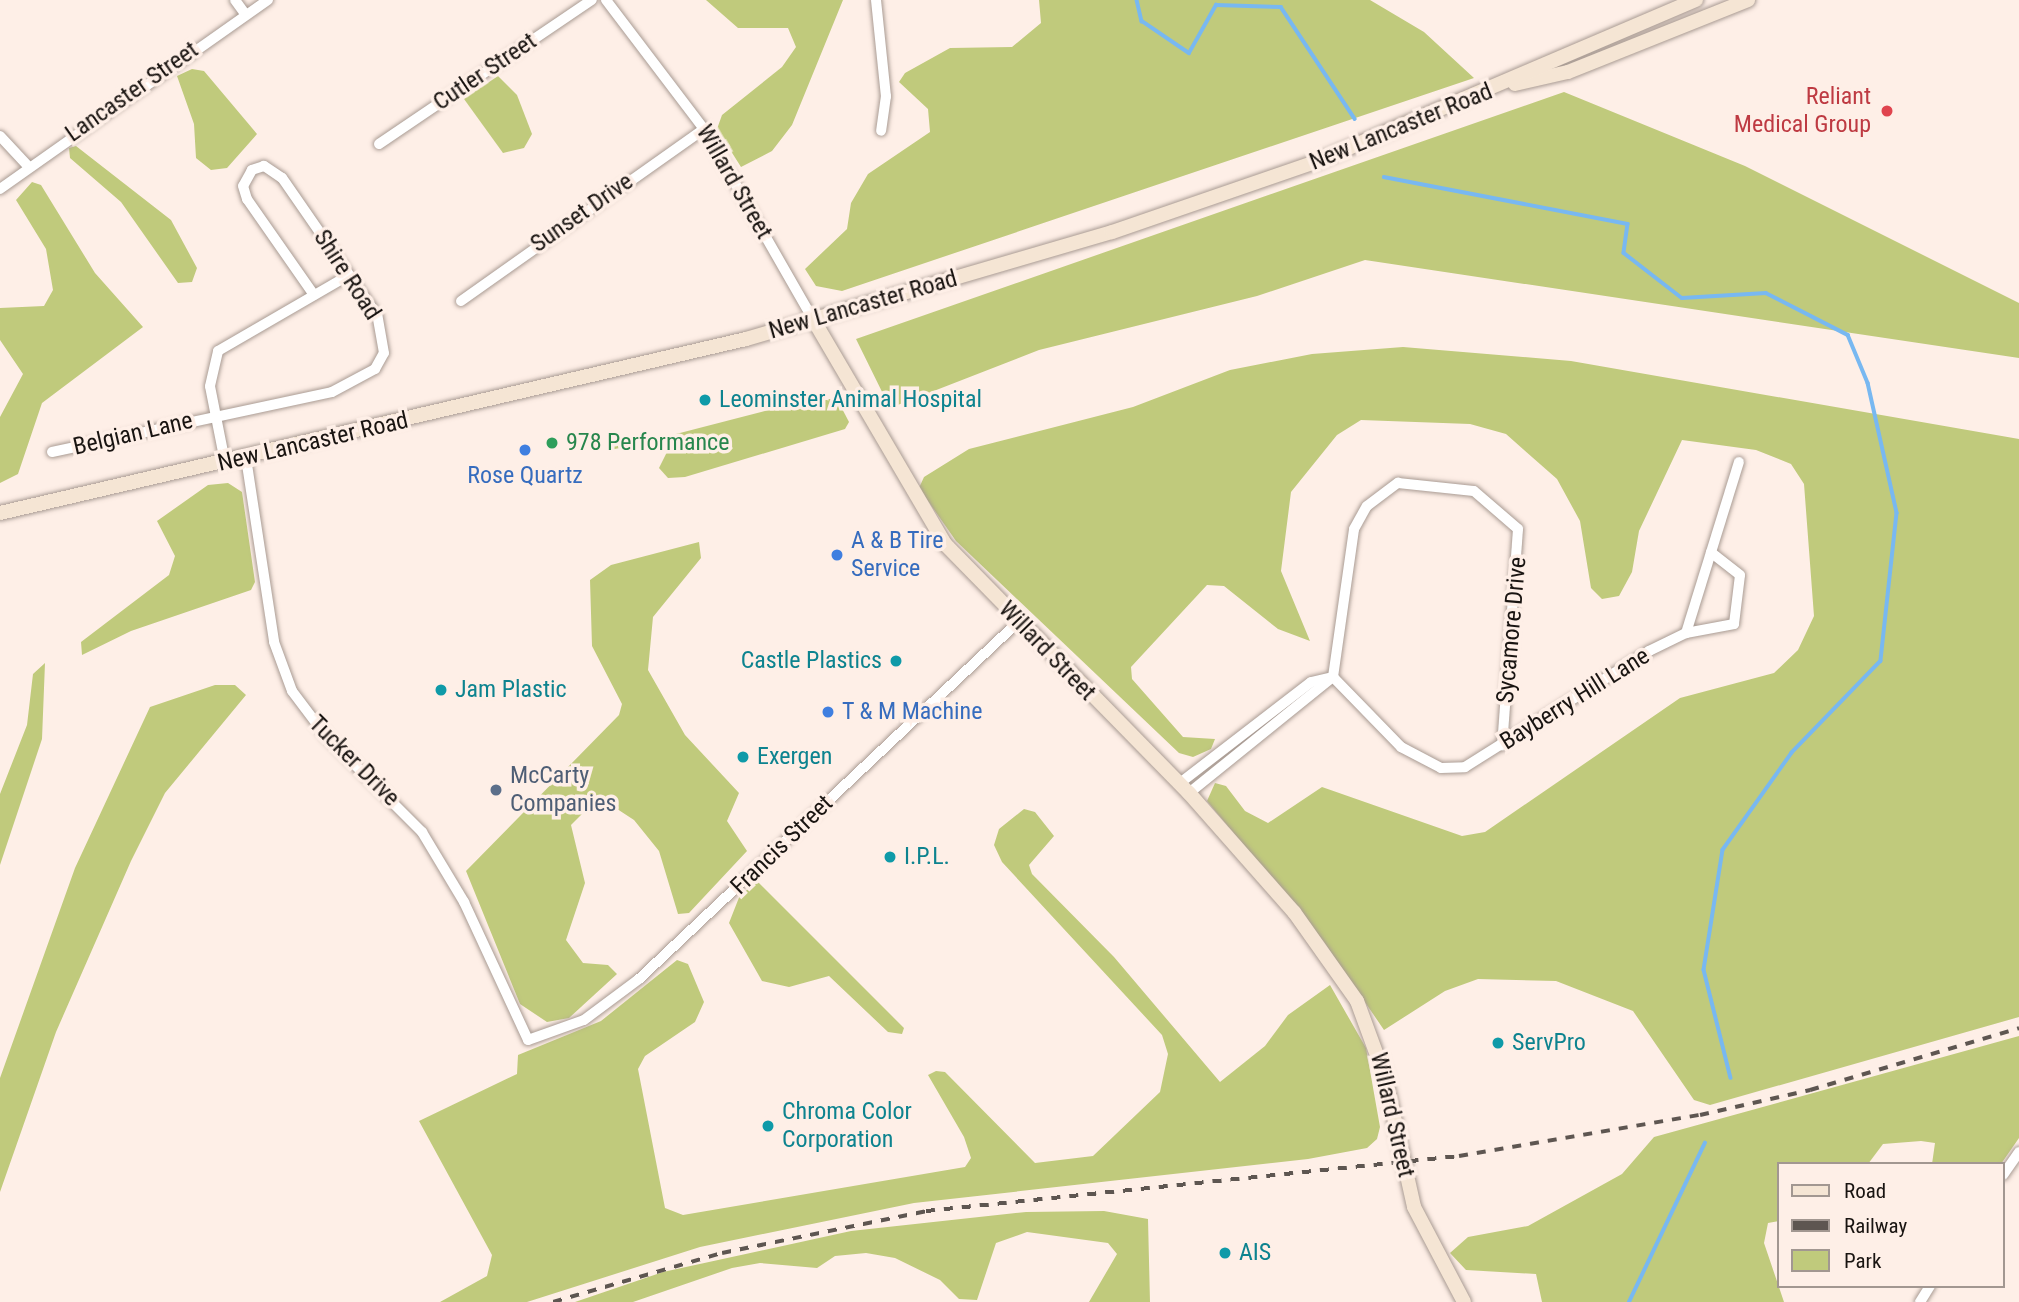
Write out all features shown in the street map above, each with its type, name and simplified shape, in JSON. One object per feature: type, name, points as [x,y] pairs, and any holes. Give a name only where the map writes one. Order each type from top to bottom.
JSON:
[{"type":"main road","name":"New Lancaster Road","points":[[0,513],[246,458],[813,319],[1203,202],[1503,86],[1696,0]]},
{"type":"main road","points":[[1503,86],[1568,72],[1748,0]]},
{"type":"main road","name":"Willard Street","points":[[813,319],[925,515],[1018,622],[1185,788],[1294,912],[1370,1025],[1414,1206],[1464,1302]]},
{"type":"street","points":[[236,0],[245,14]]},
{"type":"street","name":"Lancaster Street","points":[[0,189],[28,166],[268,0]]},
{"type":"street","name":"Cutler Street","points":[[379,144],[592,0]]},
{"type":"street","name":"Willard Street","points":[[606,0],[704,128],[813,319]]},
{"type":"street","points":[[876,0],[886,96],[881,131]]},
{"type":"street","name":"Sunset Drive","points":[[461,301],[704,128]]},
{"type":"street","points":[[0,136],[28,166]]},
{"type":"street","name":"Shire Road","points":[[215,416],[332,392],[376,369],[384,338],[377,315],[282,178],[264,166],[252,170],[243,186],[247,199],[314,295]]},
{"type":"street","points":[[225,462],[215,416],[210,368],[218,351],[349,275]]},
{"type":"street","name":"Belgian Lane","points":[[52,452],[215,416]]},
{"type":"street","name":"Tucker Drive","points":[[246,458],[274,642],[292,691],[324,734],[422,832],[464,902],[528,1040]]},
{"type":"street","points":[[1686,633],[1739,463]]},
{"type":"street","name":"Sycamore Drive","points":[[1333,677],[1353,535],[1363,511],[1398,483],[1474,491],[1508,515],[1520,538],[1502,745]]},
{"type":"street","name":"Bayberry Hill Lane","points":[[1333,677],[1391,740],[1436,766],[1461,768],[1686,633],[1720,631],[1737,617],[1740,575],[1711,552]]},
{"type":"street","name":"Francis Street","points":[[528,1040],[584,1020],[639,979],[1018,622]]},
{"type":"street","points":[[1185,788],[1333,677]]},
{"type":"street","points":[[2005,1172],[2019,1152]]},
{"type":"green space","points":[[706,0],[843,0],[792,125],[772,151],[741,167],[717,129],[722,115],[782,67],[796,47],[788,28],[738,28]]},
{"type":"green space","points":[[1039,0],[1370,0],[1424,32],[1474,78],[842,291],[816,286],[805,269],[847,229],[851,203],[868,174],[930,132],[928,109],[899,82],[905,73],[950,48],[1012,47],[1041,23]]},
{"type":"green space","points":[[192,69],[204,71],[257,134],[227,168],[211,170],[196,158],[194,124],[177,76]]},
{"type":"green space","points":[[498,76],[517,95],[532,134],[524,148],[503,153],[464,99]]},
{"type":"green space","points":[[1564,92],[1745,166],[2019,303],[2019,358],[1365,260],[1257,296],[1039,350],[890,408],[856,339]]},
{"type":"green space","points":[[76,146],[171,220],[197,268],[192,282],[178,283],[121,202],[70,158],[69,148]]},
{"type":"green space","points":[[32,182],[41,185],[95,273],[143,327],[42,403],[18,474],[0,483],[0,417],[23,374],[0,340],[0,308],[44,306],[53,290],[46,249],[16,200]]},
{"type":"green space","points":[[1403,347],[1571,361],[2019,439],[2019,1017],[1710,1105],[1694,1100],[1633,1011],[1556,981],[1478,979],[1445,991],[1384,1030],[1324,942],[1207,801],[1215,783],[1226,786],[1245,811],[1268,823],[1322,787],[1462,836],[1485,832],[1680,698],[1774,673],[1798,650],[1814,616],[1804,484],[1791,464],[1756,450],[1682,440],[1639,531],[1632,572],[1619,596],[1602,599],[1591,588],[1580,521],[1557,479],[1506,434],[1470,424],[1361,420],[1337,435],[1291,492],[1281,571],[1310,641],[1278,629],[1224,586],[1207,585],[1131,667],[1132,679],[1183,737],[1215,739],[1211,749],[1193,757],[1179,753],[956,541],[919,488],[924,477],[969,449],[1133,407],[1230,370],[1312,354]]},
{"type":"green space","points":[[811,399],[837,399],[849,422],[845,429],[685,477],[668,478],[659,468],[676,434]]},
{"type":"green space","points":[[637,435],[639,444],[610,450],[609,442]]},
{"type":"green space","points":[[228,483],[242,492],[255,582],[251,590],[131,631],[82,655],[81,642],[169,575],[175,556],[157,521],[208,485]]},
{"type":"green space","points":[[699,542],[701,558],[653,617],[648,670],[685,735],[739,793],[727,821],[747,851],[689,913],[678,914],[659,851],[634,820],[611,805],[587,809],[571,825],[585,883],[566,940],[583,963],[608,965],[617,974],[569,1018],[547,1022],[520,1004],[466,871],[619,715],[622,704],[592,646],[590,580],[611,565]]},
{"type":"green space","points":[[45,663],[42,739],[0,865],[0,794],[27,725],[33,674]]},
{"type":"green space","points":[[215,685],[235,685],[246,695],[165,793],[131,861],[56,1032],[0,1192],[0,1078],[75,868],[150,707]]},
{"type":"green space","points":[[1024,809],[1035,812],[1054,836],[1029,865],[1032,874],[1114,957],[1220,1082],[1265,1046],[1288,1015],[1330,985],[1366,1048],[1380,1127],[1377,1139],[1367,1148],[1308,1159],[914,1203],[700,1247],[527,1302],[440,1302],[487,1276],[492,1255],[419,1121],[517,1074],[518,1055],[601,1021],[677,960],[688,964],[704,1002],[695,1022],[645,1056],[638,1069],[665,1208],[683,1215],[965,1167],[971,1158],[964,1137],[928,1075],[936,1071],[945,1072],[1035,1163],[1093,1156],[1160,1092],[1168,1054],[1162,1035],[1002,862],[994,845],[999,829]]},
{"type":"green space","points":[[758,882],[904,1028],[902,1034],[888,1032],[829,976],[789,987],[762,981],[729,923],[740,895]]},
{"type":"green space","points":[[2019,1036],[2019,1138],[2002,1162],[1932,1162],[1935,1143],[1921,1141],[1883,1144],[1870,1162],[1778,1162],[1778,1221],[1768,1223],[1764,1243],[1784,1302],[1542,1302],[1536,1274],[1466,1270],[1450,1253],[1468,1237],[1528,1226],[1622,1174],[1654,1137]]},
{"type":"green space","points":[[1104,1211],[1148,1219],[1150,1302],[1089,1302],[1117,1254],[1108,1243],[1027,1232],[996,1243],[977,1300],[959,1299],[940,1280],[895,1258],[866,1253],[835,1256],[817,1268],[760,1263],[732,1268],[633,1302],[575,1302],[663,1272],[851,1231],[1026,1212]]},
{"type":"waterway","points":[[1137,0],[1142,21],[1189,53],[1216,5],[1281,7],[1355,119]]},
{"type":"waterway","points":[[1384,177],[1628,224],[1624,253],[1682,298],[1766,293],[1848,335],[1868,383],[1897,513],[1881,661],[1792,753],[1723,850],[1704,970],[1731,1078]]},
{"type":"waterway","points":[[1629,1302],[1705,1143]]},
{"type":"railway","points":[[553,1302],[722,1253],[926,1211],[1459,1156],[1700,1115],[1810,1090],[2019,1028]]},
{"type":"place","name":"Reliant Medical Group","points":[[1887,111]]},
{"type":"place","name":"Leominster Animal Hospital","points":[[705,400]]},
{"type":"place","name":"978 Performance","points":[[552,443]]},
{"type":"place","name":"Rose Quartz","points":[[525,450]]},
{"type":"place","name":"A & B Tire Service","points":[[837,555]]},
{"type":"place","name":"Castle Plastics","points":[[896,661]]},
{"type":"place","name":"Jam Plastic","points":[[441,690]]},
{"type":"place","name":"T & M Machine","points":[[828,712]]},
{"type":"place","name":"Exergen","points":[[743,757]]},
{"type":"place","name":"McCarty Companies","points":[[496,790]]},
{"type":"place","name":"I.P.L.","points":[[890,857]]},
{"type":"place","name":"ServPro","points":[[1498,1043]]},
{"type":"place","name":"Chroma Color Corporation","points":[[768,1126]]},
{"type":"place","name":"AIS","points":[[1225,1253]]}]
